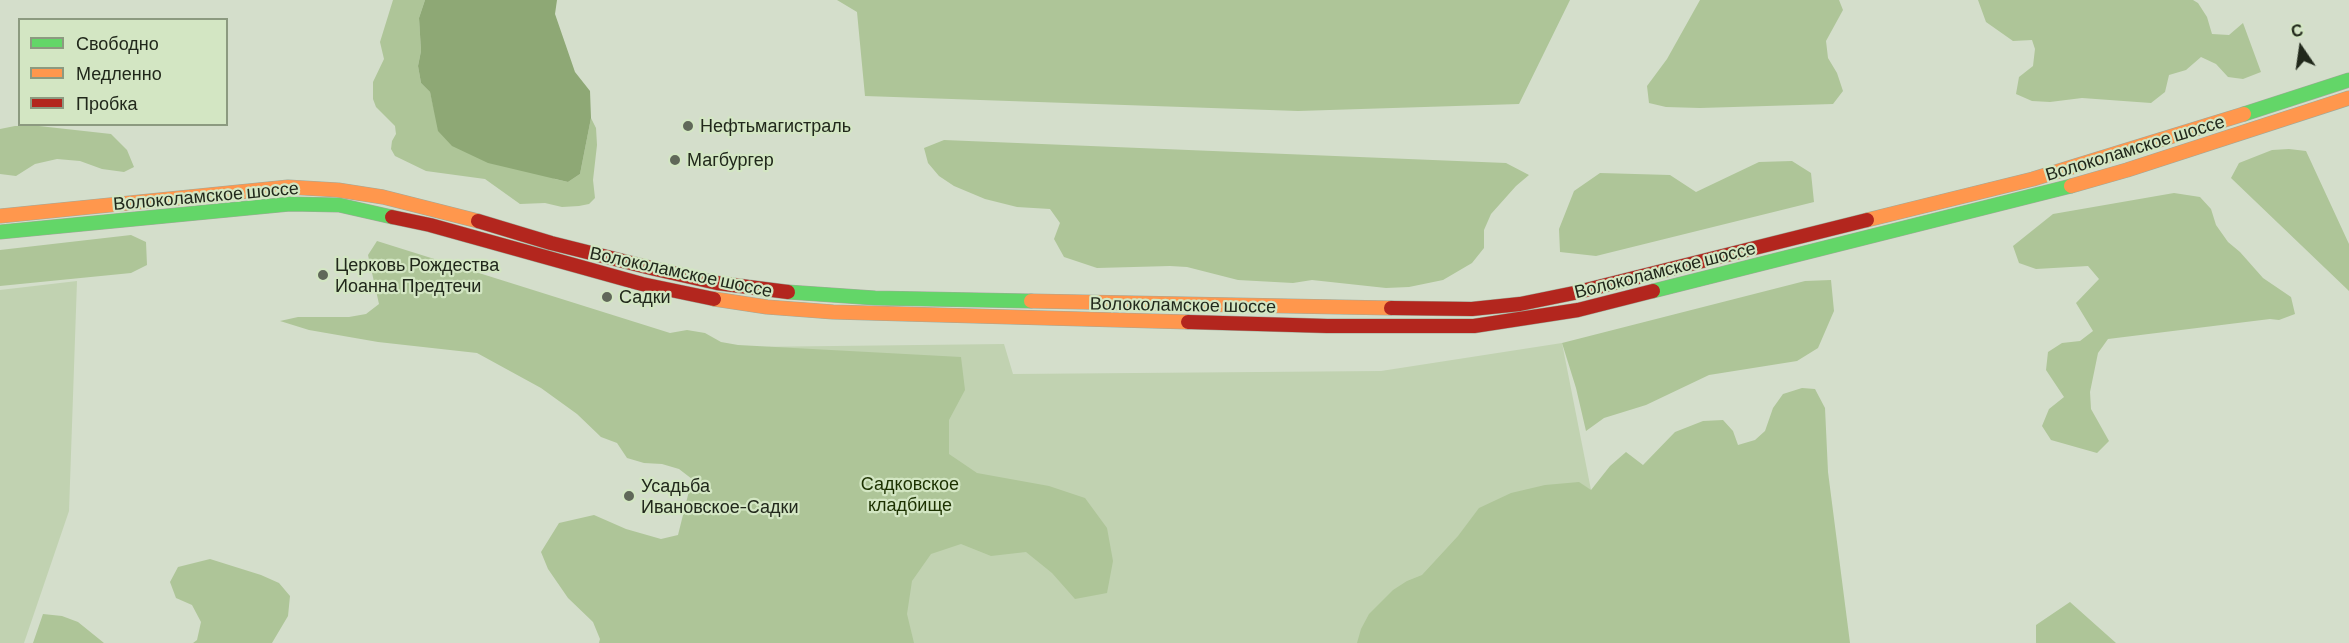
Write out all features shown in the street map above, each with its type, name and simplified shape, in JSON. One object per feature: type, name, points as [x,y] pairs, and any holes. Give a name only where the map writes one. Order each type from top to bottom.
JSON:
[{"type":"main road","name":"Волоколамское шоссе","points":[[0,216],[288,187],[338,190],[435,209],[551,243],[717,283],[769,291],[844,297],[1346,309],[1472,309],[1520,304],[1596,288],[2033,179],[2349,80]]},
{"type":"main road","name":"Волоколамское шоссе","points":[[0,232],[290,204],[339,205],[430,225],[642,284],[715,300],[767,307],[832,312],[1327,326],[1474,326],[1578,310],[2039,195],[2138,166],[2349,98]]},
{"type":"green space","points":[[393,0],[425,0],[419,18],[421,51],[418,66],[421,83],[430,92],[434,109],[555,179],[568,182],[580,174],[591,118],[596,128],[597,145],[593,180],[595,198],[589,204],[562,207],[545,203],[520,204],[485,179],[426,171],[395,156],[391,149],[396,134],[395,126],[376,107],[373,99],[373,82],[384,59],[380,42]]},
{"type":"green space","points":[[837,0],[1570,0],[1519,104],[1298,111],[865,96],[857,12]]},
{"type":"green space","points":[[1700,0],[1839,0],[1843,10],[1826,41],[1828,58],[1837,73],[1843,91],[1833,104],[1700,108],[1666,107],[1649,103],[1647,86],[1667,59]]},
{"type":"green space","points":[[1978,0],[2193,0],[2198,3],[2207,17],[2212,34],[2229,35],[2243,23],[2261,72],[2243,79],[2228,77],[2216,64],[2201,57],[2186,70],[2169,75],[2165,92],[2151,103],[2082,98],[2050,102],[2032,101],[2016,94],[2019,77],[2033,66],[2035,49],[2032,40],[2013,41],[1986,22]]},
{"type":"green space","points":[[15,126],[39,126],[111,134],[127,150],[134,167],[124,172],[102,169],[80,161],[57,159],[35,164],[16,176],[0,174],[0,129]]},
{"type":"green space","points":[[944,140],[1506,163],[1529,175],[1491,214],[1484,230],[1484,248],[1472,263],[1443,280],[1409,287],[1386,288],[1312,280],[1293,283],[1238,280],[1187,267],[1097,268],[1064,257],[1054,239],[1060,223],[1050,209],[1017,207],[985,199],[954,186],[939,176],[928,163],[924,148]]},
{"type":"green space","points":[[2272,150],[2306,151],[2349,244],[2349,291],[2231,178],[2239,163]]},
{"type":"green space","points":[[1792,161],[1811,173],[1814,202],[1596,256],[1560,252],[1559,229],[1574,191],[1600,173],[1670,175],[1696,192],[1759,162]]},
{"type":"green space","points":[[2174,193],[2200,197],[2211,209],[2216,225],[2228,242],[2263,278],[2291,297],[2295,314],[2279,320],[2270,319],[2108,339],[2098,353],[2090,392],[2091,409],[2109,441],[2097,453],[2051,440],[2042,426],[2049,409],[2064,397],[2046,370],[2048,352],[2062,343],[2080,341],[2093,331],[2076,303],[2099,279],[2088,266],[2036,269],[2019,263],[2013,246],[2053,214]]},
{"type":"green space","points":[[131,235],[146,242],[147,265],[131,273],[0,286],[0,250]]},
{"type":"green space","points":[[377,241],[670,333],[687,330],[705,333],[721,342],[738,345],[961,357],[965,390],[949,420],[949,454],[977,473],[1049,486],[1085,498],[1107,528],[1113,561],[1107,593],[1075,599],[1052,573],[1026,552],[991,556],[961,544],[931,554],[912,581],[907,614],[914,643],[599,643],[600,639],[593,622],[568,598],[548,569],[541,552],[559,523],[594,515],[626,529],[661,539],[678,535],[692,479],[679,469],[627,458],[617,443],[601,437],[577,414],[541,388],[477,353],[378,342],[309,330],[280,321],[298,317],[349,317],[366,314],[379,304],[368,255]]},
{"type":"green space","points":[[1831,280],[1834,311],[1818,348],[1797,361],[1709,375],[1646,405],[1604,418],[1586,431],[1562,343],[1805,281]]},
{"type":"green space","points":[[77,281],[69,511],[24,643],[0,643],[0,290]]},
{"type":"green space","name":"Садковское кладбище","points":[[1562,343],[1591,490],[1616,643],[664,643],[749,347],[1004,344],[1013,374],[1381,371]]},
{"type":"green space","points":[[1802,388],[1815,389],[1825,408],[1828,472],[1850,643],[1357,643],[1369,614],[1393,590],[1422,575],[1458,536],[1479,508],[1511,493],[1545,485],[1579,482],[1591,490],[1610,466],[1626,452],[1643,465],[1675,432],[1703,421],[1723,420],[1733,431],[1738,445],[1755,440],[1765,431],[1773,408],[1783,394]]},
{"type":"green space","points":[[210,559],[279,583],[290,596],[288,616],[272,643],[193,643],[197,640],[201,622],[192,605],[176,598],[170,582],[178,567]]},
{"type":"green space","points":[[2070,602],[2116,643],[2036,643],[2036,625]]},
{"type":"green space","points":[[43,614],[62,616],[78,622],[104,643],[33,643]]},
{"type":"shaded area","points":[[425,0],[557,0],[555,14],[575,72],[590,91],[591,118],[580,174],[568,182],[488,163],[452,146],[438,131],[430,92],[421,83],[418,66],[421,51],[419,18]]},
{"type":"traffic: fast","points":[[2244,114],[2349,80]]},
{"type":"traffic: fast","points":[[1653,291],[2071,186]]},
{"type":"traffic: fast","points":[[0,232],[290,204],[339,205],[392,217]]},
{"type":"traffic: fast","points":[[788,292],[875,298],[1031,301]]},
{"type":"traffic: slow","points":[[2071,186],[2349,98]]},
{"type":"traffic: slow","points":[[1867,220],[2033,179],[2244,114]]},
{"type":"traffic: slow","points":[[0,216],[288,187],[338,190],[383,197],[478,221]]},
{"type":"traffic: slow","points":[[714,299],[767,307],[833,312],[1188,322]]},
{"type":"traffic: slow","points":[[1031,301],[1391,308]]},
{"type":"traffic: jam","points":[[392,217],[430,225],[642,284],[714,299]]},
{"type":"traffic: jam","points":[[1391,308],[1472,309],[1520,304],[1574,293],[1867,220]]},
{"type":"traffic: jam","points":[[478,221],[551,243],[655,269],[717,283],[788,292]]},
{"type":"traffic: jam","points":[[1188,322],[1327,326],[1474,326],[1578,310],[1653,291]]},
{"type":"place","name":"Нефтьмагистраль","points":[[688,126]]},
{"type":"place","name":"Магбургер","points":[[675,160]]},
{"type":"place","name":"Церковь Рождества Иоанна Предтечи","points":[[323,275]]},
{"type":"place","name":"Садки","points":[[607,297]]},
{"type":"place","name":"Усадьба Ивановское-Садки","points":[[629,496]]}]
